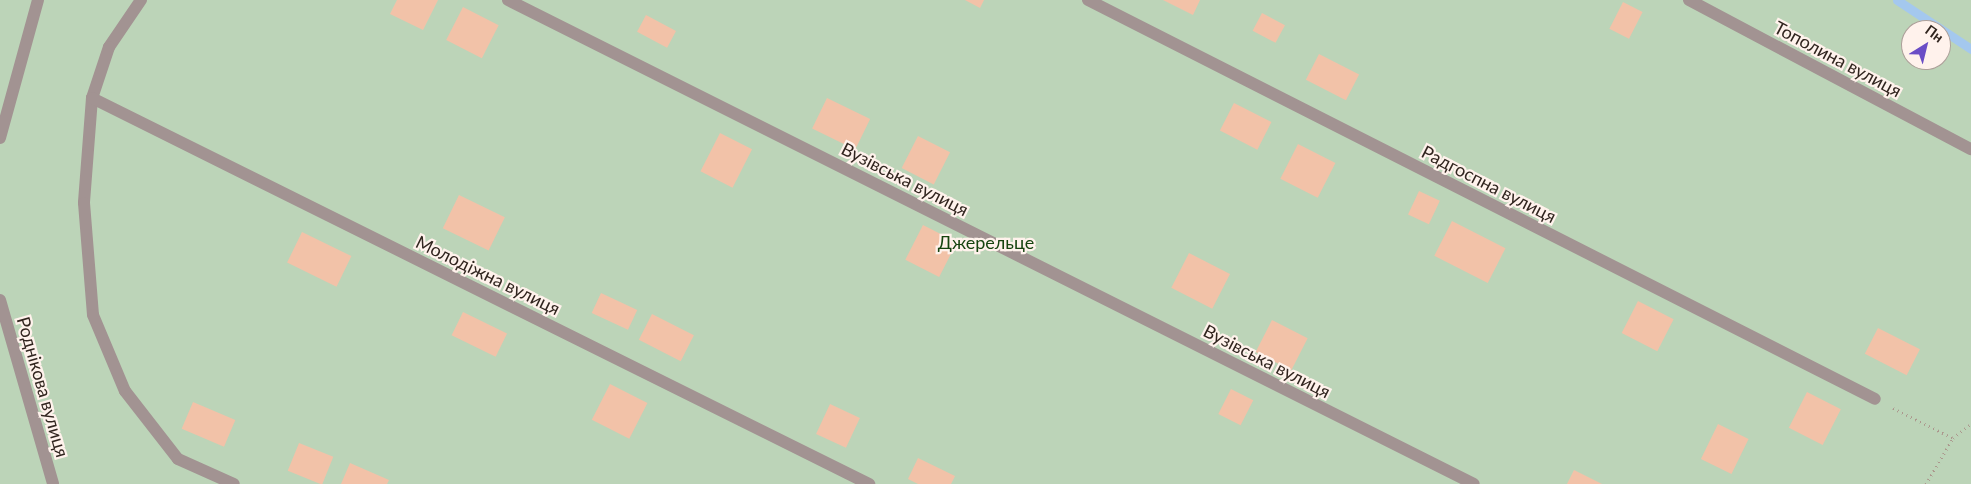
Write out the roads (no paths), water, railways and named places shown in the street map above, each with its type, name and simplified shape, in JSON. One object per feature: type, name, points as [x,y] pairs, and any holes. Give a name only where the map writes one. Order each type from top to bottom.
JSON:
[{"type":"lane","points":[[0,138],[38,0]]},
{"type":"lane","points":[[141,0],[109,47],[92,98],[84,203],[93,315],[125,391],[178,459],[234,484]]},
{"type":"lane","name":"Вузівська вулиця","points":[[508,0],[1474,484]]},
{"type":"lane","name":"Радгоспна вулиця","points":[[1088,0],[1875,399]]},
{"type":"lane","name":"Тополина вулиця","points":[[1689,0],[1971,149]]},
{"type":"lane","name":"Молодіжна вулиця","points":[[92,98],[869,484]]},
{"type":"lane","name":"Роднікова вулиця","points":[[0,300],[53,484]]},
{"type":"waterway","points":[[1897,0],[1971,49]]},
{"type":"park label","name":"Джерельце","points":[[986,242]]}]
